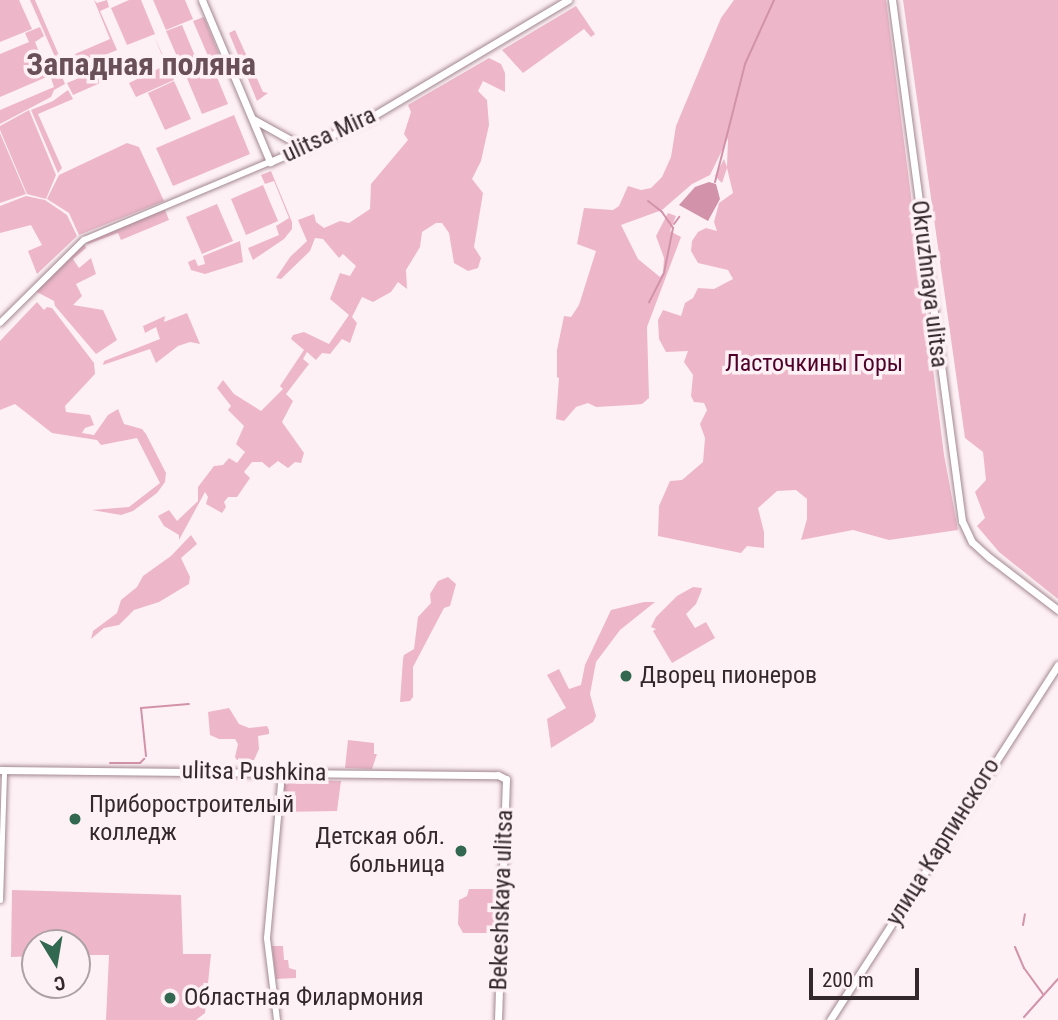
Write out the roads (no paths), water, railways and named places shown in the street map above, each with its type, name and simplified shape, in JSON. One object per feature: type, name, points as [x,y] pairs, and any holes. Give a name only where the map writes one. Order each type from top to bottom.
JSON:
[{"type":"main road","points":[[202,0],[270,162]]},
{"type":"main road","name":"ulitsa Mira","points":[[0,323],[78,244],[368,119],[568,0]]},
{"type":"main road","name":"Okruzhnaya ulitsa","points":[[892,0],[957,493],[966,530],[972,542],[990,558],[1058,610]]},
{"type":"main road","points":[[253,118],[305,148]]},
{"type":"main road","points":[[258,133],[260,127],[269,128]]},
{"type":"main road","name":"улица Карпинского","points":[[830,1020],[1058,666]]},
{"type":"main road","name":"ulitsa Pushkina","points":[[2,770],[498,775],[506,779]]},
{"type":"main road","points":[[276,1020],[267,938],[282,773]]},
{"type":"main road","name":"Bekeshskaya ulitsa","points":[[498,1020],[506,779]]},
{"type":"street","points":[[0,900],[2,770]]},
{"type":"waterway","points":[[715,182],[745,64],[774,0]]},
{"type":"waterway","points":[[648,201],[662,212],[673,228],[664,273],[649,302]]},
{"type":"waterway","points":[[674,224],[679,217]]},
{"type":"waterway","points":[[146,756],[141,708],[189,704]]},
{"type":"waterway","points":[[110,763],[140,763],[144,759]]},
{"type":"waterway","points":[[1023,925],[1025,914]]},
{"type":"waterway","points":[[1015,947],[1024,968],[1043,994]]},
{"type":"waterway","points":[[1024,1017],[1058,979]]},
{"type":"place","name":"Дворец пионеров","points":[[626,676]]},
{"type":"place","name":"Приборостроителый колледж","points":[[75,819]]},
{"type":"place","name":"Детская обл. больница","points":[[461,851]]},
{"type":"place","name":"Областная Филармония","points":[[170,998]]},
{"type":"district","name":"Западная поляна","points":[[141,64]]},
{"type":"park label","name":"Ласточкины Горы","points":[[814,364]]}]
